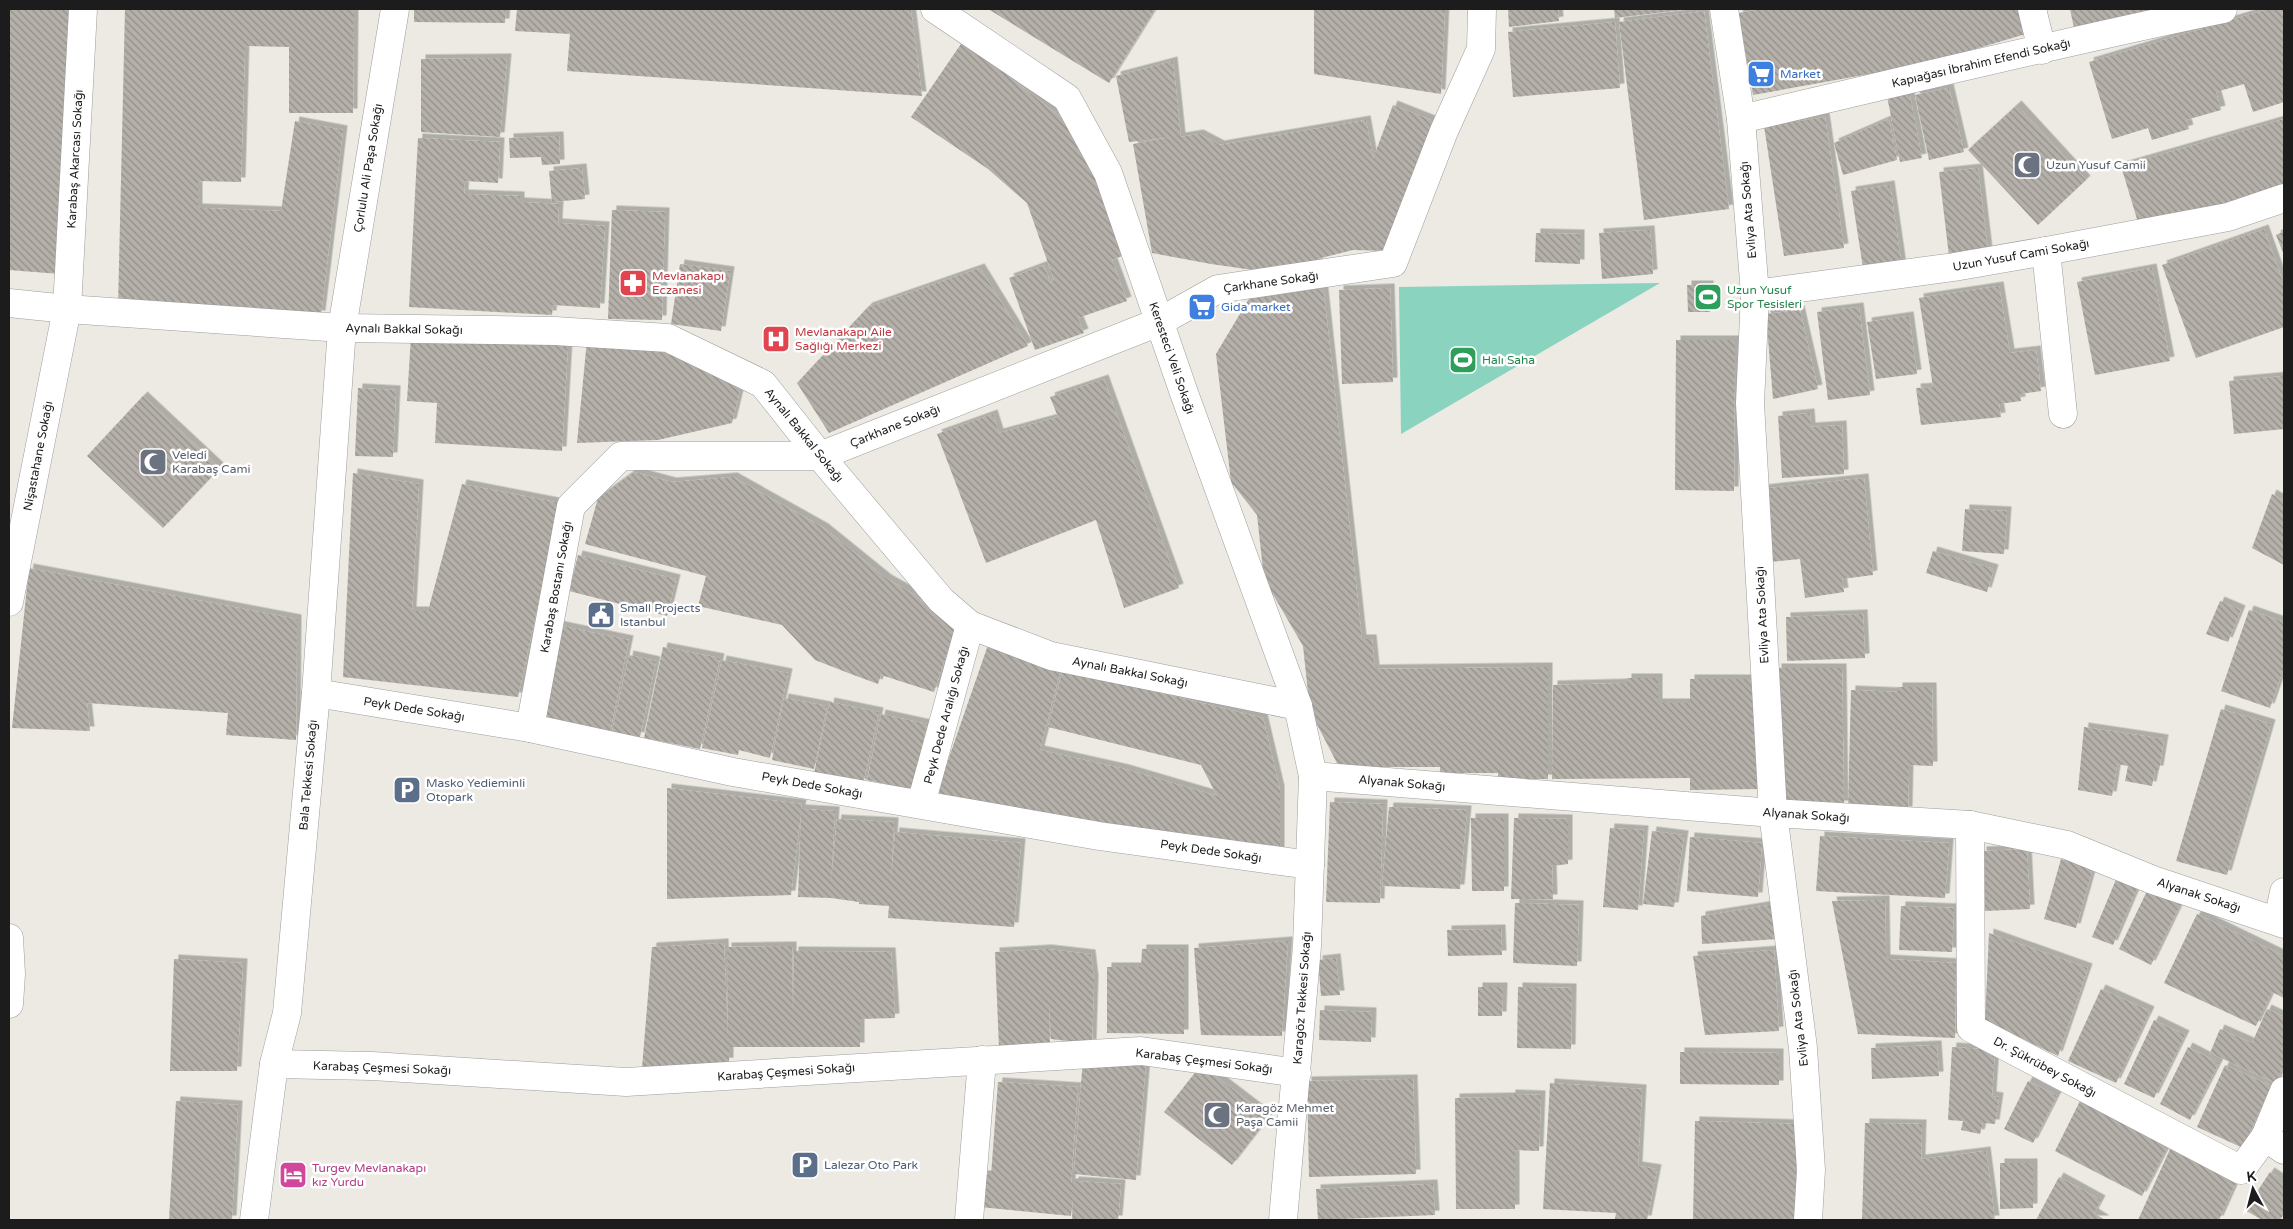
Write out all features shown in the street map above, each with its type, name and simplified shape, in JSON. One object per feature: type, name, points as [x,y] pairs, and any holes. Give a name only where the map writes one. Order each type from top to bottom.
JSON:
[{"type":"street","name":"Karabaş Akarcası Sokağı","points":[[67,309],[82,9]]},
{"type":"street","name":"Çorlulu Ali Paşa Sokağı","points":[[342,328],[395,9]]},
{"type":"street","name":"Keresteci Veli Sokağı","points":[[935,9],[1067,98],[1108,172],[1159,322],[1298,706],[1313,776]]},
{"type":"street","name":"Çarkhane Sokağı","points":[[820,456],[1159,322],[1218,289],[1393,263],[1444,131],[1481,49],[1482,9]]},
{"type":"street","name":"Evliya Ata Sokağı","points":[[1724,9],[1741,119],[1755,294],[1750,403],[1773,812],[1803,1048],[1811,1170],[1808,1220]]},
{"type":"street","points":[[2032,9],[2042,50]]},
{"type":"street","name":"Kapıağası İbrahim Efendi Sokağı","points":[[1741,119],[2042,50],[2092,36],[2222,9]]},
{"type":"street","name":"Uzun Yusuf Cami Sokağı","points":[[1755,294],[1954,267],[2046,251],[2228,217],[2284,198]]},
{"type":"street","points":[[2046,251],[2063,414]]},
{"type":"street","name":"Aynalı Bakkal Sokağı","points":[[9,302],[67,309],[342,328],[555,331],[668,338],[763,384],[820,456],[942,600],[970,625],[1051,656],[1298,706]]},
{"type":"street","name":"Nişastahane Sokağı","points":[[9,602],[67,309]]},
{"type":"street","name":"Bala Tekkesi Sokağı","points":[[254,1220],[274,1064],[287,1013],[316,692],[342,328]]},
{"type":"street","name":"Karabaş Bostanı Sokağı","points":[[530,728],[571,506],[621,456],[820,456]]},
{"type":"street","name":"Peyk Dede Aralığı Sokağı","points":[[921,804],[970,625]]},
{"type":"street","name":"Peyk Dede Sokağı","points":[[316,692],[530,728],[733,772],[1099,836],[1310,865]]},
{"type":"street","name":"Alyanak Sokağı","points":[[1313,776],[1773,812],[1970,825],[2067,844],[2153,880],[2281,922]]},
{"type":"street","name":"Karagöz Tekkesi Sokağı","points":[[1283,1220],[1307,946],[1313,776]]},
{"type":"street","name":"Dr. Şükrübey Sokağı","points":[[1970,825],[1972,1028],[2241,1170],[2275,1143]]},
{"type":"street","points":[[2281,922],[2284,892]]},
{"type":"street","points":[[9,938],[9,1004]]},
{"type":"street","name":"Karabaş Çeşmesi Sokağı","points":[[274,1064],[372,1066],[626,1082],[1141,1051],[1297,1073]]},
{"type":"street","points":[[969,1220],[982,1060]]},
{"type":"street","points":[[2275,1143],[2284,1091]]},
{"type":"green space","name":"Halı Saha","points":[[1660,283],[1401,434],[1399,287]]},
{"type":"building","points":[[9,9],[73,9],[60,274],[9,270]]},
{"type":"building","points":[[125,9],[354,9],[353,113],[289,113],[289,47],[245,46],[241,182],[198,181],[198,208],[281,211],[295,121],[343,130],[321,315],[118,307]]},
{"type":"building","points":[[414,9],[506,9],[505,23],[414,22]]},
{"type":"building","points":[[517,9],[911,9],[922,96],[567,71],[570,34],[515,31]]},
{"type":"building","points":[[988,9],[1155,9],[1109,83]]},
{"type":"building","points":[[1314,9],[1445,9],[1441,94],[1314,74]]},
{"type":"building","points":[[1508,9],[1558,9],[1559,21],[1509,27]]},
{"type":"building","points":[[1614,9],[1682,9],[1682,10],[1615,18]]},
{"type":"building","points":[[1763,9],[2023,9],[2029,33],[1925,64],[1753,95],[1738,13]]},
{"type":"building","points":[[2070,9],[2180,9],[2075,33]]},
{"type":"building","points":[[2268,9],[2284,9],[2284,102],[2253,112],[2244,84],[2216,92],[2221,110],[2186,120],[2189,129],[2152,140],[2148,128],[2112,139],[2089,62]]},
{"type":"building","points":[[1704,11],[1729,209],[1644,220],[1619,22]]},
{"type":"building","points":[[1615,22],[1620,88],[1513,97],[1508,32]]},
{"type":"building","points":[[963,41],[1084,135],[1127,254],[1112,260],[1127,301],[1078,318],[1084,333],[1035,350],[1009,278],[1044,265],[1050,282],[1054,280],[1027,203],[988,169],[911,117]]},
{"type":"building","points":[[507,58],[500,137],[421,132],[421,59]]},
{"type":"building","points":[[1173,61],[1181,137],[1199,134],[1220,145],[1366,120],[1373,159],[1393,105],[1436,122],[1387,251],[1353,250],[1317,259],[1318,267],[1281,274],[1152,253],[1133,144],[1172,137],[1129,142],[1116,76]]},
{"type":"building","points":[[1949,88],[1964,152],[1929,160],[1915,95]]},
{"type":"building","points":[[1909,91],[1922,158],[1900,162],[1887,96]]},
{"type":"building","name":"Uzun Yusuf Camii","points":[[2017,105],[2086,180],[2038,225],[1968,150]]},
{"type":"building","points":[[1825,117],[1844,248],[1784,256],[1764,126]]},
{"type":"building","points":[[1889,119],[1897,160],[1843,175],[1834,143]]},
{"type":"building","points":[[2284,119],[2284,193],[2140,229],[2121,166]]},
{"type":"building","points":[[559,136],[560,164],[542,165],[541,157],[510,158],[509,138]]},
{"type":"building","points":[[418,138],[500,142],[498,183],[465,181],[464,194],[520,196],[520,202],[559,204],[558,223],[605,226],[600,308],[553,305],[552,315],[409,307]]},
{"type":"building","points":[[582,168],[585,199],[552,202],[549,171]]},
{"type":"building","points":[[1978,168],[1988,252],[1949,256],[1939,172]]},
{"type":"building","points":[[1890,185],[1902,268],[1864,274],[1851,191]]},
{"type":"building","points":[[612,210],[665,212],[662,320],[608,319]]},
{"type":"building","points":[[2264,229],[2284,285],[2284,327],[2196,358],[2162,265]]},
{"type":"building","points":[[1650,230],[1653,274],[1602,279],[1599,233]]},
{"type":"building","points":[[2284,231],[2284,255],[2276,235]]},
{"type":"building","points":[[1536,233],[1580,234],[1580,264],[1535,262]]},
{"type":"building","points":[[680,264],[730,271],[721,331],[671,324]]},
{"type":"building","points":[[980,268],[1028,346],[829,433],[797,383],[868,307]]},
{"type":"building","points":[[2152,268],[2170,361],[2095,375],[2077,282]]},
{"type":"building","points":[[1323,284],[1362,639],[1372,639],[1375,669],[1548,667],[1548,779],[1498,779],[1498,773],[1440,773],[1440,767],[1339,767],[1310,711],[1303,646],[1264,579],[1257,515],[1231,482],[1216,354],[1253,292]]},
{"type":"building","points":[[1687,285],[1709,285],[1710,312],[1688,312]]},
{"type":"building","points":[[1999,286],[2010,353],[2036,350],[2041,391],[2020,394],[2021,401],[1999,404],[2001,417],[1921,425],[1916,388],[1933,387],[1919,298]]},
{"type":"building","points":[[1390,288],[1393,382],[1342,384],[1339,290]]},
{"type":"building","points":[[1859,307],[1870,395],[1828,400],[1817,312]]},
{"type":"building","points":[[1800,310],[1818,389],[1773,399],[1766,314]]},
{"type":"building","points":[[1909,316],[1917,374],[1876,379],[1867,322]]},
{"type":"building","points":[[411,336],[568,345],[562,451],[435,443],[437,403],[407,401]]},
{"type":"building","points":[[587,340],[653,347],[741,386],[732,423],[658,440],[577,443]]},
{"type":"building","points":[[1676,340],[1735,340],[1734,491],[1675,490]]},
{"type":"building","points":[[2284,376],[2284,429],[2234,434],[2229,381]]},
{"type":"building","points":[[1104,379],[1179,588],[1124,608],[1096,520],[986,563],[937,434],[993,414],[999,433],[1058,417],[1050,397]]},
{"type":"building","points":[[358,388],[396,390],[393,457],[355,456]]},
{"type":"building","name":"Veledi Karabaş Cami","points":[[143,396],[220,468],[163,528],[87,456]]},
{"type":"building","points":[[1810,413],[1811,427],[1842,425],[1844,474],[1782,478],[1778,416]]},
{"type":"building","points":[[634,472],[672,482],[733,477],[824,528],[887,579],[912,593],[955,629],[934,692],[881,675],[878,684],[815,660],[782,625],[698,606],[706,576],[585,544],[598,498]]},
{"type":"building","points":[[353,473],[419,484],[412,611],[428,611],[462,484],[560,503],[518,697],[343,677]]},
{"type":"building","points":[[1864,478],[1873,575],[1842,579],[1844,592],[1805,598],[1800,559],[1769,562],[1761,489]]},
{"type":"building","points":[[2272,494],[2284,501],[2284,565],[2252,548]]},
{"type":"building","points":[[1965,509],[2007,511],[2004,554],[1962,551]]},
{"type":"building","points":[[1933,551],[1994,569],[1987,592],[1926,573]]},
{"type":"building","points":[[578,555],[676,579],[667,616],[569,591]]},
{"type":"building","points":[[29,568],[297,619],[296,740],[226,735],[228,713],[87,703],[90,731],[12,728]]},
{"type":"building","points":[[2220,601],[2241,610],[2228,642],[2206,634]]},
{"type":"building","points":[[2249,610],[2284,622],[2284,667],[2270,708],[2221,691]]},
{"type":"building","points":[[1863,614],[1865,658],[1787,661],[1786,617]]},
{"type":"building","points":[[557,625],[629,640],[609,737],[536,721]]},
{"type":"building","points":[[988,645],[1061,668],[1040,750],[1125,769],[1217,796],[1201,765],[1048,727],[1063,669],[1263,718],[1280,790],[1280,852],[935,798]]},
{"type":"building","points":[[663,647],[720,658],[700,749],[644,738]]},
{"type":"building","points":[[629,655],[656,661],[640,737],[612,732]]},
{"type":"building","points":[[722,660],[788,673],[770,758],[739,750],[738,755],[702,748]]},
{"type":"building","points":[[1777,668],[1842,668],[1844,805],[1779,806]]},
{"type":"building","points":[[1627,678],[1658,678],[1658,703],[1690,703],[1690,679],[1763,679],[1763,789],[1690,790],[1690,778],[1552,779],[1553,685],[1627,683]]},
{"type":"building","points":[[1898,687],[1932,687],[1933,766],[1909,765],[1908,811],[1848,809],[1851,690],[1898,692]]},
{"type":"building","points":[[784,698],[827,706],[814,769],[772,760]]},
{"type":"building","points":[[830,702],[879,712],[863,784],[814,773]]},
{"type":"building","points":[[2221,709],[2271,724],[2227,875],[2176,861]]},
{"type":"building","points":[[881,714],[927,724],[913,790],[867,780]]},
{"type":"building","points":[[2084,727],[2164,739],[2159,770],[2155,770],[2152,786],[2125,781],[2128,766],[2117,764],[2112,796],[2078,790]]},
{"type":"building","points":[[667,788],[802,804],[801,809],[835,811],[831,883],[837,819],[894,822],[891,882],[895,832],[1021,843],[1014,927],[888,918],[889,906],[859,904],[859,902],[831,898],[798,897],[801,812],[791,895],[667,899]]},
{"type":"building","points":[[1330,802],[1383,804],[1380,903],[1326,902]]},
{"type":"building","points":[[1389,807],[1467,810],[1460,889],[1382,886]]},
{"type":"building","points":[[1471,818],[1504,818],[1504,891],[1472,891]]},
{"type":"building","points":[[1514,818],[1568,819],[1568,864],[1552,866],[1553,899],[1511,899]]},
{"type":"building","points":[[1610,828],[1644,830],[1638,910],[1603,907]]},
{"type":"building","points":[[1652,831],[1684,835],[1674,907],[1643,904]]},
{"type":"building","points":[[1820,836],[1949,843],[1945,898],[1816,891]]},
{"type":"building","points":[[1690,837],[1762,843],[1758,897],[1687,891]]},
{"type":"building","points":[[2027,849],[2030,909],[1985,911],[1982,851]]},
{"type":"building","points":[[2061,859],[2093,868],[2076,928],[2044,919]]},
{"type":"building","points":[[2120,870],[2141,879],[2113,945],[2092,937]]},
{"type":"building","points":[[2149,887],[2181,903],[2151,965],[2119,949]]},
{"type":"building","points":[[1885,900],[1886,959],[1956,963],[1955,1038],[1858,1034],[1832,901]]},
{"type":"building","points":[[1515,903],[1579,905],[1577,966],[1513,963]]},
{"type":"building","points":[[1770,905],[1778,939],[1702,944],[1701,916]]},
{"type":"building","points":[[1901,906],[1954,908],[1952,952],[1899,950]]},
{"type":"building","points":[[2197,914],[2284,956],[2284,998],[2272,992],[2256,1026],[2164,983]]},
{"type":"building","points":[[1501,929],[1502,955],[1448,956],[1447,930]]},
{"type":"building","points":[[1989,933],[2088,968],[2058,1056],[1985,1021]]},
{"type":"building","points":[[1288,941],[1282,1036],[1201,1035],[1194,948]]},
{"type":"building","points":[[724,943],[728,1039],[727,947],[792,946],[793,1016],[794,951],[891,952],[895,1018],[860,1019],[860,1047],[729,1047],[729,1062],[642,1068],[652,947]]},
{"type":"building","points":[[1047,949],[1091,954],[1094,980],[1092,1044],[1051,1039],[1049,998],[1050,1042],[999,1048],[995,952]]},
{"type":"building","points":[[1142,949],[1184,949],[1184,1034],[1107,1033],[1107,967],[1141,967]]},
{"type":"building","points":[[1774,950],[1779,1031],[1705,1035],[1693,956]]},
{"type":"building","points":[[1336,958],[1340,995],[1321,996],[1318,960]]},
{"type":"building","points":[[174,959],[243,963],[237,1071],[170,1071]]},
{"type":"building","points":[[1478,987],[1503,987],[1502,1016],[1478,1016]]},
{"type":"building","points":[[1518,987],[1572,988],[1571,1049],[1517,1048]]},
{"type":"building","points":[[2101,989],[2150,1011],[2116,1083],[2068,1061]]},
{"type":"building","points":[[2267,1009],[2284,1017],[2284,1065],[2276,1083],[2210,1053],[2220,1029],[2252,1043]]},
{"type":"building","points":[[1320,1010],[1372,1012],[1371,1042],[1319,1040]]},
{"type":"building","points":[[2154,1020],[2185,1035],[2154,1098],[2124,1084]]},
{"type":"building","points":[[1937,1045],[1939,1076],[1872,1079],[1871,1048]]},
{"type":"building","points":[[1952,1047],[1995,1050],[1992,1096],[1999,1097],[1995,1124],[1983,1123],[1980,1134],[1961,1130],[1963,1121],[1948,1120]]},
{"type":"building","points":[[2188,1047],[2219,1063],[2190,1120],[2160,1104]]},
{"type":"building","points":[[1680,1052],[1779,1053],[1779,1085],[1680,1084]]},
{"type":"building","points":[[1083,1058],[1146,1063],[1136,1180],[1074,1174]]},
{"type":"building","name":"Karagöz Mehmet Paşa Camii","points":[[1201,1065],[1269,1117],[1232,1165],[1164,1112]]},
{"type":"building","points":[[2225,1065],[2271,1086],[2243,1148],[2197,1127]]},
{"type":"building","points":[[1413,1079],[1416,1174],[1309,1177],[1307,1081]]},
{"type":"building","points":[[2028,1081],[2057,1096],[2033,1143],[2004,1129]]},
{"type":"building","points":[[998,1082],[1078,1087],[1071,1183],[1074,1183],[1074,1181],[1121,1184],[1118,1220],[1072,1220],[1073,1196],[1071,1216],[980,1207],[983,1175],[991,1175]]},
{"type":"building","points":[[1550,1083],[1642,1089],[1638,1166],[1657,1169],[1647,1220],[1615,1219],[1616,1213],[1543,1209]]},
{"type":"building","points":[[1511,1094],[1541,1095],[1539,1151],[1515,1150],[1515,1209],[1456,1209],[1455,1098],[1511,1097]]},
{"type":"building","points":[[2081,1099],[2169,1144],[2142,1196],[2055,1151]]},
{"type":"building","points":[[176,1101],[238,1105],[232,1220],[169,1220]]},
{"type":"building","points":[[1695,1121],[1798,1124],[1795,1220],[1693,1220]]},
{"type":"building","points":[[1865,1123],[1922,1124],[1921,1159],[1986,1151],[1995,1220],[1862,1220]]},
{"type":"building","points":[[2171,1147],[2238,1178],[2219,1220],[2138,1220]]},
{"type":"building","points":[[2000,1163],[2033,1163],[2033,1208],[2000,1209]]},
{"type":"building","points":[[2270,1172],[2284,1181],[2284,1214],[2280,1220],[2262,1220],[2245,1210]]},
{"type":"building","points":[[2059,1177],[2101,1200],[2094,1213],[2105,1220],[2036,1220]]},
{"type":"building","points":[[1433,1184],[1435,1215],[1318,1220],[1316,1189]]},
{"type":"place","name":"Market","points":[[1761,74]]},
{"type":"place","name":"Uzun Yusuf Camii","points":[[2027,165]]},
{"type":"place","name":"Mevlanakapı Eczanesi","points":[[633,283]]},
{"type":"place","name":"Uzun Yusuf Spor Tesisleri","points":[[1708,297]]},
{"type":"place","name":"Gida market","points":[[1202,307]]},
{"type":"place","name":"Mevlanakapı Aile Sağlığı Merkezi","points":[[776,339]]},
{"type":"place","name":"Halı Saha","points":[[1463,360]]},
{"type":"place","name":"Veledi Karabaş Cami","points":[[153,462]]},
{"type":"place","name":"Small Projects Istanbul","points":[[601,615]]},
{"type":"place","name":"Masko Yedieminli Otopark","points":[[407,790]]},
{"type":"place","name":"Karagöz Mehmet Paşa Camii","points":[[1217,1115]]},
{"type":"place","name":"Lalezar Oto Park","points":[[805,1165]]},
{"type":"place","name":"Turgev Mevlanakapı kız Yurdu","points":[[293,1175]]}]
